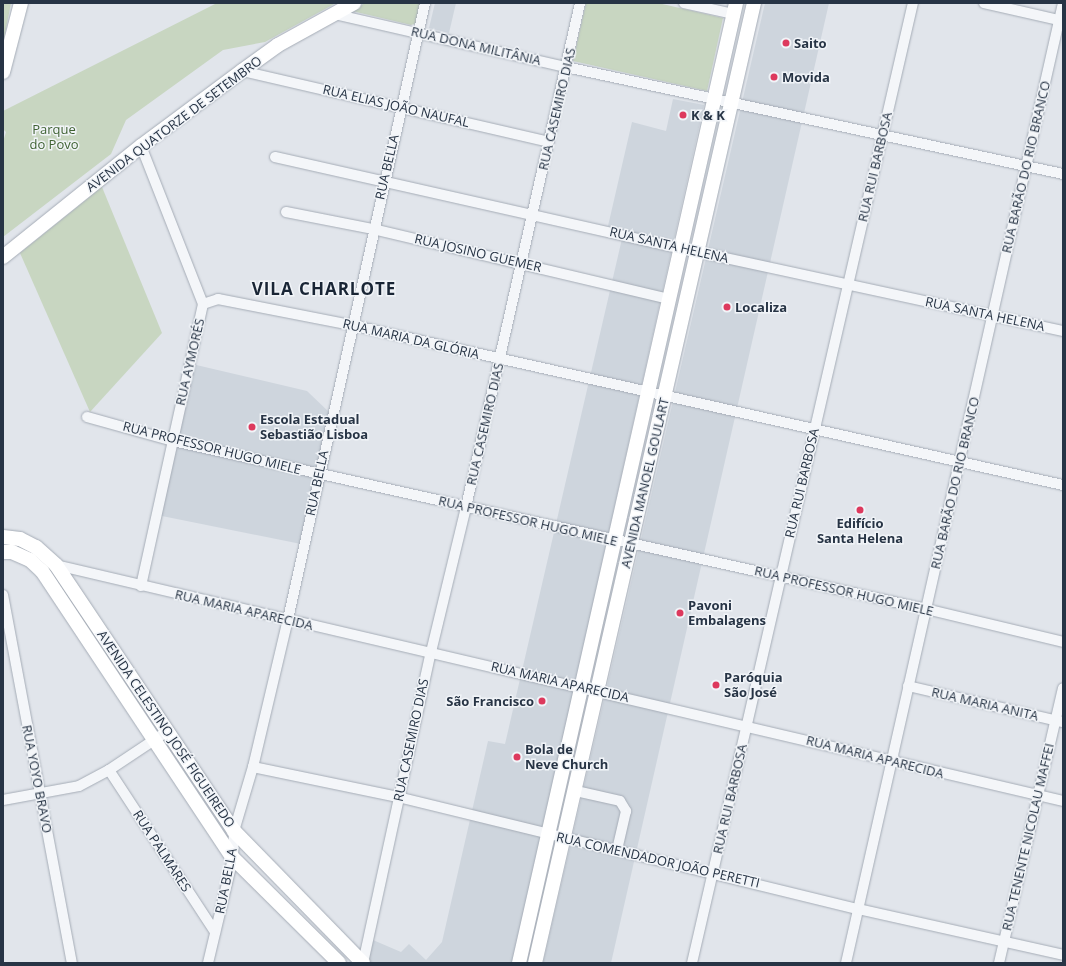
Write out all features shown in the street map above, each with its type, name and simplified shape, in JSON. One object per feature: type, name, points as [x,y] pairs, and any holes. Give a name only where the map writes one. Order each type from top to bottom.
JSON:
[{"type":"main road","name":"AVENIDA QUATORZE DE SETEMBRO","points":[[3,257],[141,146],[242,71],[278,46],[354,3]]},
{"type":"main road","name":"AVENIDA MANOEL GOULART","points":[[535,963],[576,791],[665,395],[733,102],[754,3]]},
{"type":"main road","points":[[3,72],[19,5]]},
{"type":"main road","name":"AVENIDA MANOEL GOULART","points":[[519,963],[734,9]]},
{"type":"main road","name":"AVENIDA CELESTINO JOSÉ FIGUEIREDO","points":[[3,537],[20,539],[36,547],[56,565],[166,732],[234,831],[363,963]]},
{"type":"main road","name":"AVENIDA CELESTINO JOSÉ FIGUEIREDO","points":[[3,552],[12,552],[30,560],[42,571],[234,858],[339,963]]},
{"type":"street","name":"RUA BELLA","points":[[208,963],[234,858],[234,831],[253,767],[288,619],[351,325],[425,3]]},
{"type":"street","name":"RUA CASEMIRO DIAS","points":[[363,963],[398,797],[500,359],[580,3]]},
{"type":"street","points":[[684,3],[734,9]]},
{"type":"street","name":"RUA RUI BARBOSA","points":[[692,963],[913,3]]},
{"type":"street","points":[[984,3],[1059,20]]},
{"type":"street","name":"RUA BARÃO DO RIO BRANCO","points":[[846,963],[908,686],[961,463],[1063,3]]},
{"type":"street","name":"RUA DONA MILITÂNIA","points":[[334,14],[566,67],[1063,174]]},
{"type":"street","name":"RUA ELIAS JOÃO NAUFAL","points":[[242,71],[549,142]]},
{"type":"street","name":"RUA AYMORÉS","points":[[140,586],[203,304],[141,146]]},
{"type":"street","name":"RUA SANTA HELENA","points":[[275,157],[533,213],[679,248],[994,314],[1063,331]]},
{"type":"street","name":"RUA JOSINO GUEMER","points":[[286,212],[373,229],[522,263],[668,299]]},
{"type":"street","name":"RUA MARIA DA GLÓRIA","points":[[203,304],[218,299],[351,325],[1063,485]]},
{"type":"street","name":"RUA PROFESSOR HUGO MIELE","points":[[87,417],[172,441],[926,609],[1063,642]]},
{"type":"street","name":"RUA MARIA APARECIDA","points":[[56,565],[140,586],[431,652],[746,726],[891,762],[1063,801]]},
{"type":"street","name":"RUA YOYO BRAVO","points":[[3,594],[72,963]]},
{"type":"street","name":"RUA MARIA ANITA","points":[[908,686],[1059,721]]},
{"type":"street","name":"RUA TENENTE NICOLAU MAFFEI","points":[[999,963],[1038,796],[1059,721],[1063,688]]},
{"type":"street","points":[[3,800],[79,786],[109,770],[166,732]]},
{"type":"street","name":"RUA COMENDADOR JOÃO PERETTI","points":[[253,767],[398,797],[548,834],[713,872],[858,909],[1063,955]]},
{"type":"street","name":"RUA PALMARES","points":[[109,770],[215,932]]},
{"type":"street","points":[[576,791],[620,801],[626,811],[617,850]]},
{"type":"shaded area","points":[[435,3],[456,3],[449,33],[429,28]]},
{"type":"shaded area","points":[[765,3],[829,3],[611,963],[543,963]]},
{"type":"shaded area","points":[[673,99],[704,105],[513,963],[369,963],[367,961],[373,940],[401,952],[409,944],[426,960],[442,942],[488,741],[505,744],[624,230],[608,226],[632,122],[666,131]]},
{"type":"shaded area","points":[[192,364],[307,391],[330,413],[301,544],[157,515]]},
{"type":"green space","points":[[3,3],[11,3],[3,44]]},
{"type":"green space","name":"Parque do Povo","points":[[217,3],[336,3],[265,42],[223,50],[126,120],[111,154],[3,237],[3,142],[6,132],[3,129],[3,111]]},
{"type":"green space","points":[[365,3],[421,3],[417,23],[411,25],[352,11]]},
{"type":"green space","points":[[586,3],[658,3],[723,18],[707,91],[573,61]]},
{"type":"green space","points":[[102,187],[162,333],[90,412],[20,253]]},
{"type":"place","name":"Saito","points":[[786,43]]},
{"type":"place","name":"Movida","points":[[774,77]]},
{"type":"place","name":"K & K","points":[[683,115]]},
{"type":"place","name":"Localiza","points":[[727,307]]},
{"type":"place","name":"Escola Estadual Sebastião Lisboa","points":[[252,427]]},
{"type":"place","name":"Edifício Santa Helena","points":[[860,510]]},
{"type":"place","name":"Pavoni Embalagens","points":[[680,613]]},
{"type":"place","name":"Paróquia São José","points":[[716,685]]},
{"type":"place","name":"São Francisco","points":[[542,701]]},
{"type":"place","name":"Bola de Neve Church","points":[[517,757]]},
{"type":"district","name":"VILA CHARLOTE","points":[[324,289]]}]
